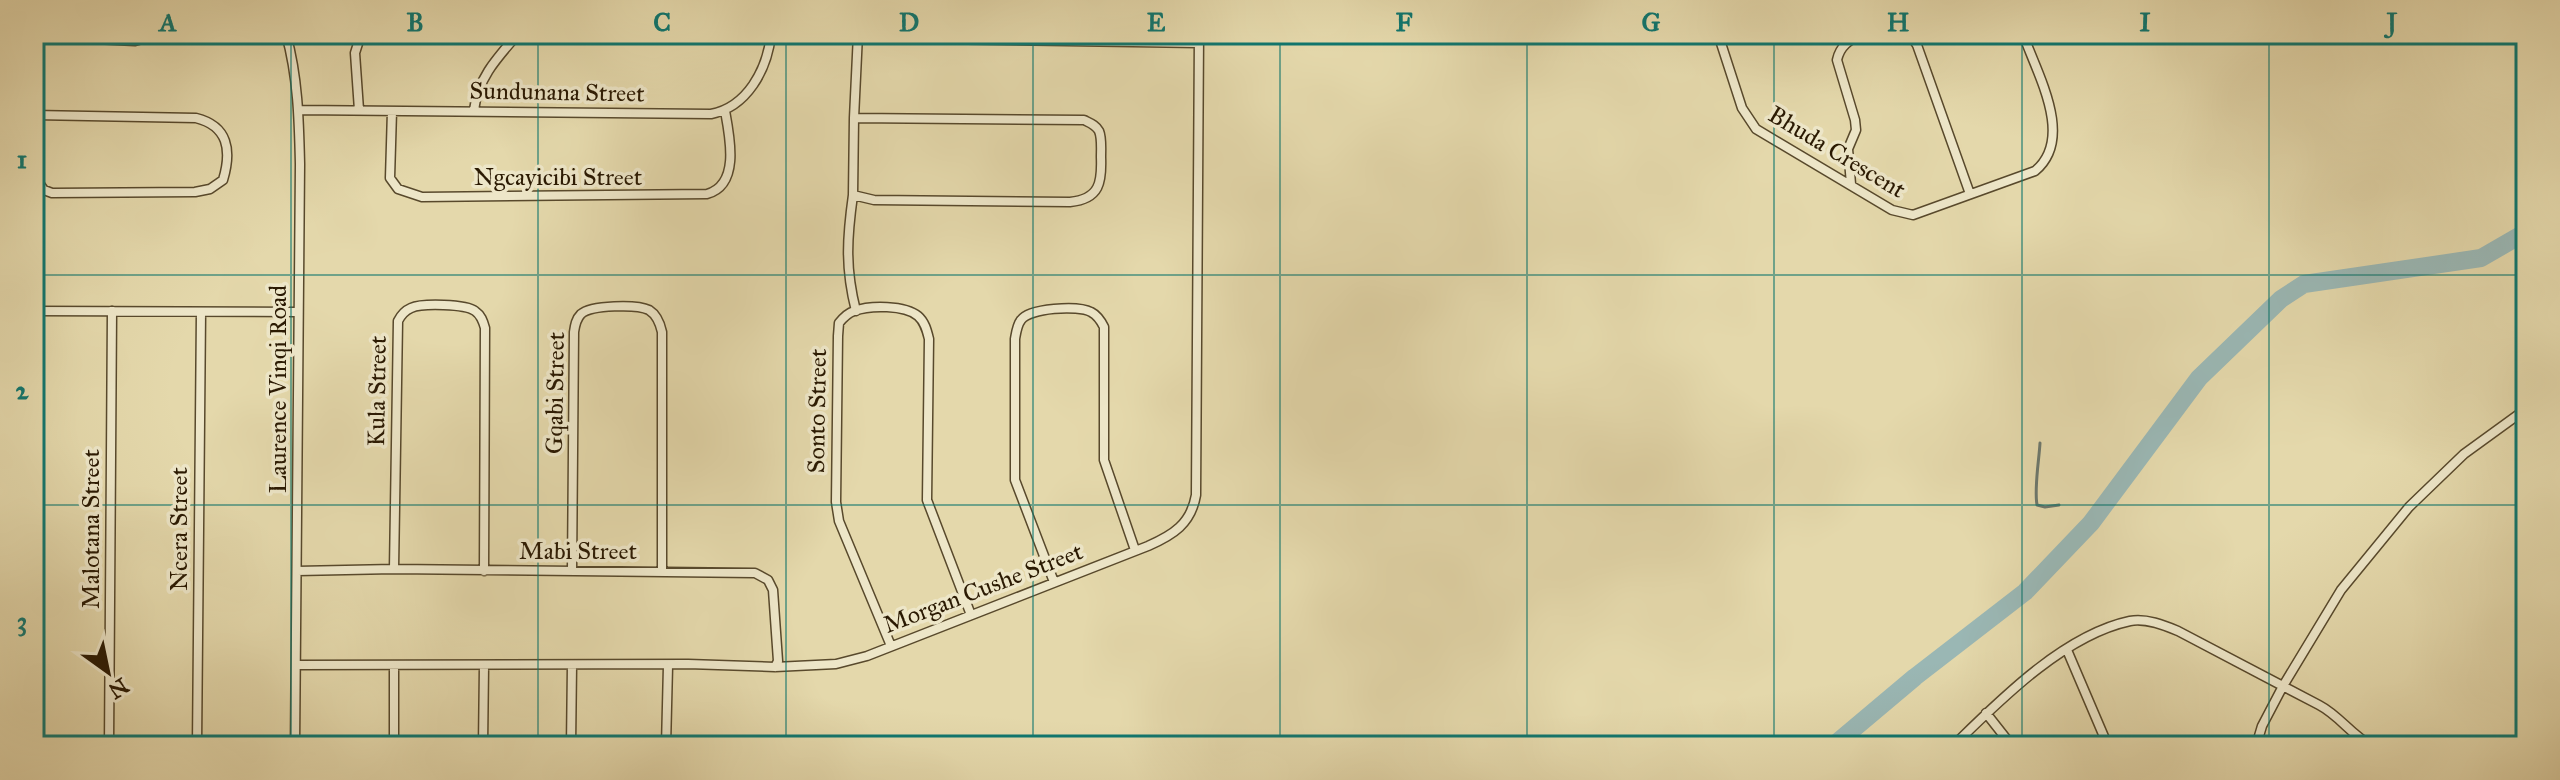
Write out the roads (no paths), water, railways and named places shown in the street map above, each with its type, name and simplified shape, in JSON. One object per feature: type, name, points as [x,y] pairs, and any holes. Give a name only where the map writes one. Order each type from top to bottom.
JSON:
[{"type":"street","points":[[34,36],[135,41],[160,34]]},
{"type":"street","name":"Laurence Vinqi Road","points":[[286,34],[294,66],[299,110],[295,746]]},
{"type":"street","points":[[359,110],[355,53],[361,34]]},
{"type":"street","points":[[474,110],[476,94],[488,69],[518,34]]},
{"type":"street","points":[[603,34],[1199,39]]},
{"type":"street","name":"Bhuda Crescent","points":[[1718,34],[1742,108],[1756,129],[1904,215],[1929,211],[2035,171],[2049,155],[2054,133],[2052,114],[2023,34]]},
{"type":"street","points":[[1851,184],[1848,149],[1856,130],[1855,120],[1837,60],[1838,52],[1845,43],[1862,34]]},
{"type":"street","points":[[1910,34],[1917,45],[1970,194]]},
{"type":"street","points":[[725,111],[740,101],[755,81],[768,56],[771,36]]},
{"type":"street","points":[[858,37],[853,195],[847,239],[847,259],[856,311],[880,308],[915,313],[927,330],[927,500],[971,615]]},
{"type":"street","name":"Morgan Cushe Street","points":[[297,665],[688,664],[775,667],[836,664],[867,656],[1176,532],[1188,518],[1196,495],[1199,39]]},
{"type":"street","name":"Sundunana Street","points":[[299,110],[711,114],[725,111]]},
{"type":"street","name":"Ngcayicibi Street","points":[[392,111],[390,178],[398,189],[422,197],[716,192],[726,181],[730,157],[725,111]]},
{"type":"street","points":[[34,115],[196,118],[208,121],[221,131],[227,148],[223,180],[210,189],[195,192],[52,193],[44,190],[34,176]]},
{"type":"street","points":[[853,195],[886,201],[1070,202],[1086,199],[1096,191],[1101,181],[1100,134],[1096,126],[1084,120],[854,118]]},
{"type":"street","name":"Kula Street","points":[[394,569],[398,321],[406,311],[417,306],[459,306],[474,310],[485,328],[484,571]]},
{"type":"street","name":"Gqabi Street","points":[[572,571],[574,332],[578,317],[588,309],[598,307],[644,308],[654,314],[660,324],[662,571]]},
{"type":"street","points":[[1054,582],[1015,473],[1015,339],[1018,323],[1031,312],[1080,309],[1092,312],[1104,327],[1104,460],[1135,550]]},
{"type":"street","points":[[34,311],[298,312]]},
{"type":"street","name":"Malotana Street","points":[[109,746],[112,311]]},
{"type":"street","name":"Sonto Street","points":[[856,311],[839,323],[836,502],[839,521],[891,646]]},
{"type":"street","name":"Ncera Street","points":[[197,746],[201,312]]},
{"type":"street","points":[[2256,746],[2262,726],[2283,686],[2341,590],[2409,507],[2464,454],[2526,409]]},
{"type":"street","name":"Mabi Street","points":[[297,571],[394,569],[755,573],[765,577],[774,596],[778,661],[775,667]]},
{"type":"street","points":[[1953,746],[2027,677],[2067,650],[2131,621],[2160,623],[2283,686],[2330,711],[2354,735],[2372,746]]},
{"type":"street","points":[[2067,650],[2108,746]]},
{"type":"street","points":[[394,665],[394,746]]},
{"type":"street","points":[[571,746],[572,665]]},
{"type":"street","points":[[483,746],[484,666]]},
{"type":"street","points":[[666,746],[668,666]]},
{"type":"street","points":[[1986,713],[2012,746]]},
{"type":"waterway","points":[[1833,746],[1915,677],[2025,592],[2091,523],[2199,378],[2281,299],[2304,284],[2481,258],[2526,232]]},
{"type":"waterway","points":[[2040,443],[2037,505],[2059,505]]}]
